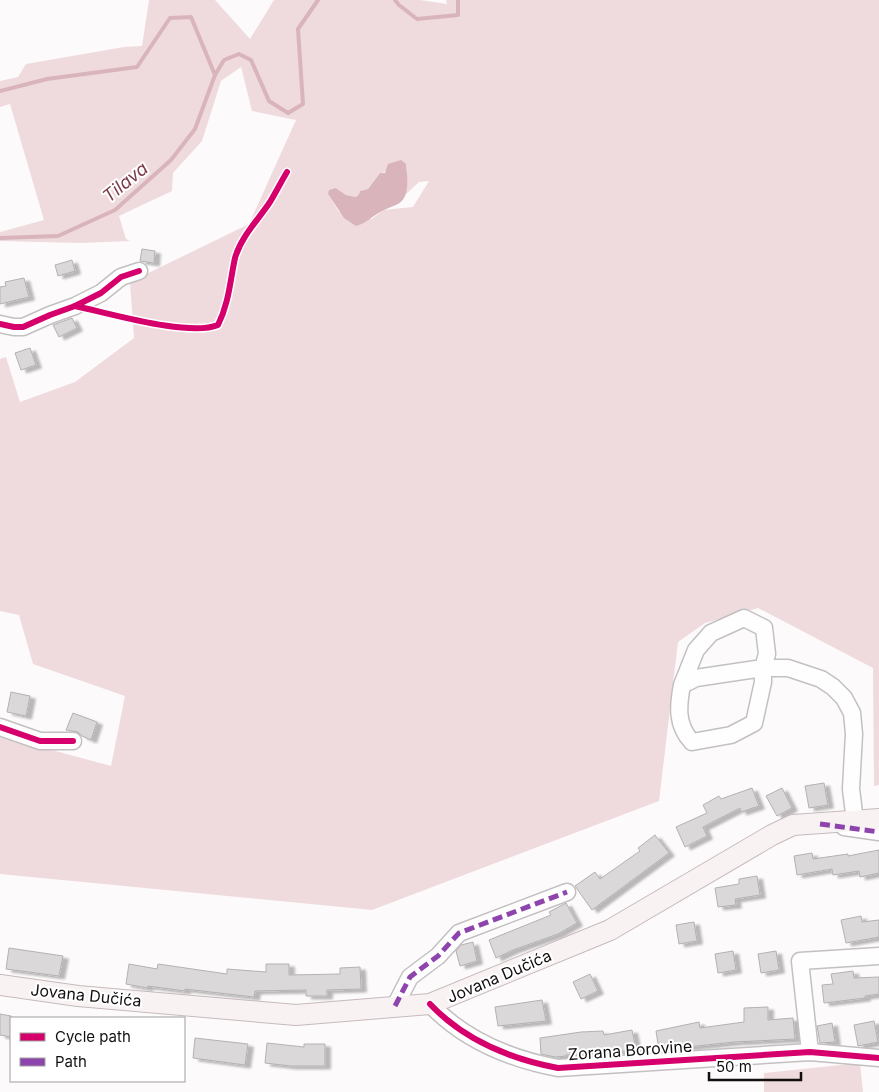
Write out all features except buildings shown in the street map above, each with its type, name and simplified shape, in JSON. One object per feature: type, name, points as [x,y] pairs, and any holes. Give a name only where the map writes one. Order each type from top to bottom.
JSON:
[{"type":"main road","name":"Jovana Dučića","points":[[0,985],[78,996],[296,1014],[430,1004],[610,930],[772,835],[793,825],[879,819]]},
{"type":"street","points":[[0,324],[14,327],[28,325],[50,314],[76,306],[101,293],[121,277],[139,271]]},
{"type":"street","points":[[744,618],[764,628],[767,654],[754,723],[731,735],[692,742],[684,733],[678,707],[682,685],[696,650],[711,633],[744,618]]},
{"type":"street","points":[[682,685],[696,678],[763,668],[788,668],[821,679],[844,698],[852,713],[854,734],[851,789],[855,821]]},
{"type":"street","points":[[0,727],[40,741],[73,741]]},
{"type":"street","points":[[820,824],[879,832]]},
{"type":"street","points":[[395,1006],[410,977],[438,956],[459,932],[566,892]]},
{"type":"street","points":[[810,1052],[800,961],[879,956]]},
{"type":"street","name":"Zorana Borovine","points":[[430,1004],[457,1028],[498,1050],[532,1063],[558,1068],[810,1052],[879,1058]]},
{"type":"shaded area","points":[[149,0],[215,0],[250,39],[274,0],[420,0],[447,4],[446,0],[879,0],[879,785],[874,786],[873,668],[758,608],[705,623],[678,642],[659,801],[372,910],[0,874],[0,736],[111,766],[125,696],[33,664],[19,615],[0,611],[0,359],[6,357],[20,402],[75,382],[134,338],[130,282],[249,224],[296,120],[252,111],[241,67],[221,81],[202,141],[173,173],[172,191],[119,216],[126,239],[130,241],[80,243],[0,241],[0,232],[44,220],[10,104],[0,107],[0,81],[18,77],[26,64],[124,47],[142,46]],"holes":[[[406,164],[407,181],[404,196],[419,182],[429,181],[413,207],[383,210],[372,219],[339,212],[328,194],[336,188],[346,195],[356,197],[360,191],[368,189],[379,174]]]},
{"type":"shaded area","points":[[401,160],[406,164],[407,180],[407,191],[402,201],[356,226],[344,218],[328,194],[329,190],[336,188],[346,195],[356,197],[360,191],[368,189],[380,173],[385,173],[388,164]]},
{"type":"shaded area","points":[[860,1063],[863,1092],[764,1092],[764,1073]]},
{"type":"waterway","name":"Tilava","points":[[0,91],[47,79],[137,67],[170,18],[191,17],[215,75],[224,60],[239,54],[251,60],[269,101],[288,113],[303,104],[298,29],[318,0]]},
{"type":"waterway","name":"Tilava","points":[[395,0],[417,19],[458,15],[458,0]]},
{"type":"waterway","name":"Tilava","points":[[0,238],[58,236],[115,210],[171,160],[195,129],[215,75]]},
{"type":"marked path","points":[[820,824],[879,832]]},
{"type":"marked path","points":[[395,1006],[410,977],[438,956],[459,933],[567,892]]},
{"type":"cycle path","points":[[75,306],[169,326],[205,328],[218,325],[227,300],[238,250],[270,202],[287,172]]},
{"type":"cycle path","points":[[0,324],[23,327],[75,306],[101,293],[121,277],[139,271]]},
{"type":"cycle path","points":[[0,727],[40,741],[73,741]]},
{"type":"cycle path","points":[[430,1004],[443,1017],[473,1038],[506,1053],[558,1068],[810,1052],[879,1058]]}]
